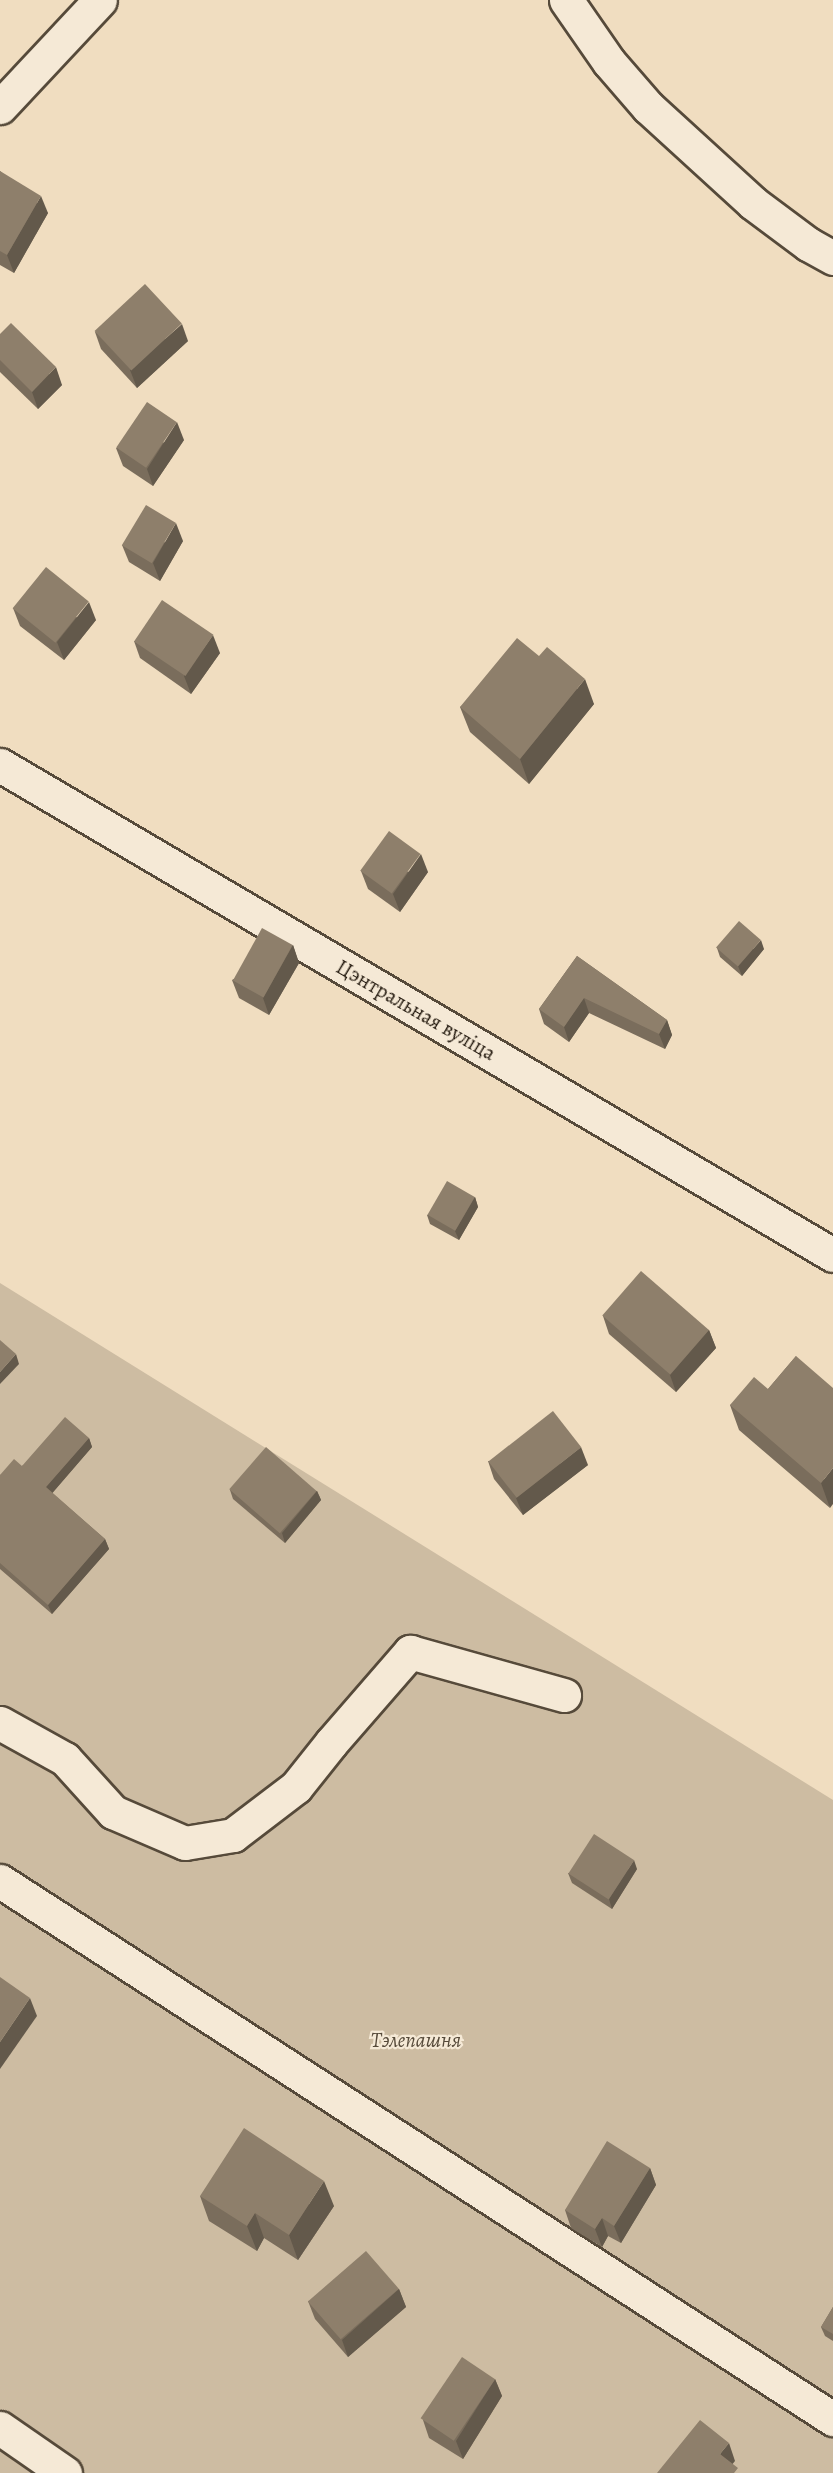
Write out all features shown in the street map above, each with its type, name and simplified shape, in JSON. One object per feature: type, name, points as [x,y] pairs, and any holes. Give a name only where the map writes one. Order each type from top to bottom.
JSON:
[{"type":"street","points":[[0,107],[100,0]]},
{"type":"street","points":[[566,0],[609,62],[648,107],[753,203],[808,244],[833,258]]},
{"type":"street","name":"Цэнтральная вуліца","points":[[0,765],[833,1255]]},
{"type":"street","points":[[0,1723],[65,1759],[113,1812],[185,1843],[233,1835],[296,1787],[410,1652],[564,1695]]},
{"type":"street","points":[[0,1881],[833,2419]]},
{"type":"street","points":[[0,2428],[65,2473]]},
{"type":"green space","name":"Тэлепашня","points":[[0,1283],[833,1800],[833,2473],[0,2473]]},
{"type":"building","points":[[0,171],[41,196],[7,255],[0,251]]},
{"type":"building","points":[[145,284],[182,323],[131,371],[95,331]]},
{"type":"building","points":[[11,323],[56,367],[32,392],[0,360],[0,334]]},
{"type":"building","points":[[147,402],[177,422],[146,468],[116,448]]},
{"type":"building","points":[[146,505],[176,523],[152,563],[122,545]]},
{"type":"building","points":[[46,567],[89,602],[55,643],[13,608]]},
{"type":"building","points":[[162,600],[213,635],[185,676],[134,641]]},
{"type":"building","points":[[517,638],[539,656],[547,647],[585,679],[520,759],[460,707]]},
{"type":"building","points":[[389,831],[421,854],[392,894],[360,871]]},
{"type":"building","points":[[739,921],[761,940],[738,966],[716,947]]},
{"type":"building","points":[[262,928],[293,945],[264,997],[233,980]]},
{"type":"building","points":[[577,956],[667,1020],[659,1034],[584,998],[564,1027],[539,1009]]},
{"type":"building","points":[[447,1181],[475,1197],[455,1231],[428,1215]]},
{"type":"building","points":[[641,1271],[709,1330],[670,1375],[602,1316]]},
{"type":"building","points":[[0,1340],[16,1354],[0,1372]]},
{"type":"building","points":[[796,1356],[833,1388],[833,1468],[821,1483],[730,1405],[754,1377],[768,1389]]},
{"type":"building","points":[[553,1411],[581,1447],[517,1498],[488,1461]]},
{"type":"building","points":[[65,1417],[89,1438],[46,1487],[105,1539],[48,1605],[0,1563],[0,1475],[14,1459],[22,1466]]},
{"type":"building","points":[[266,1447],[317,1491],[280,1533],[229,1489]]},
{"type":"building","points":[[594,1834],[634,1860],[609,1900],[568,1873]]},
{"type":"building","points":[[0,1977],[30,1998],[0,2042]]},
{"type":"building","points":[[244,2128],[324,2181],[289,2235],[255,2213],[247,2226],[200,2196]]},
{"type":"building","points":[[607,2141],[650,2168],[614,2226],[602,2218],[595,2229],[565,2210]]},
{"type":"building","points":[[366,2251],[399,2289],[341,2339],[308,2302]]},
{"type":"building","points":[[833,2307],[833,2334],[821,2327]]},
{"type":"building","points":[[462,2357],[495,2379],[454,2441],[421,2418]]},
{"type":"building","points":[[700,2420],[729,2443],[720,2454],[738,2468],[734,2473],[657,2473]]}]
